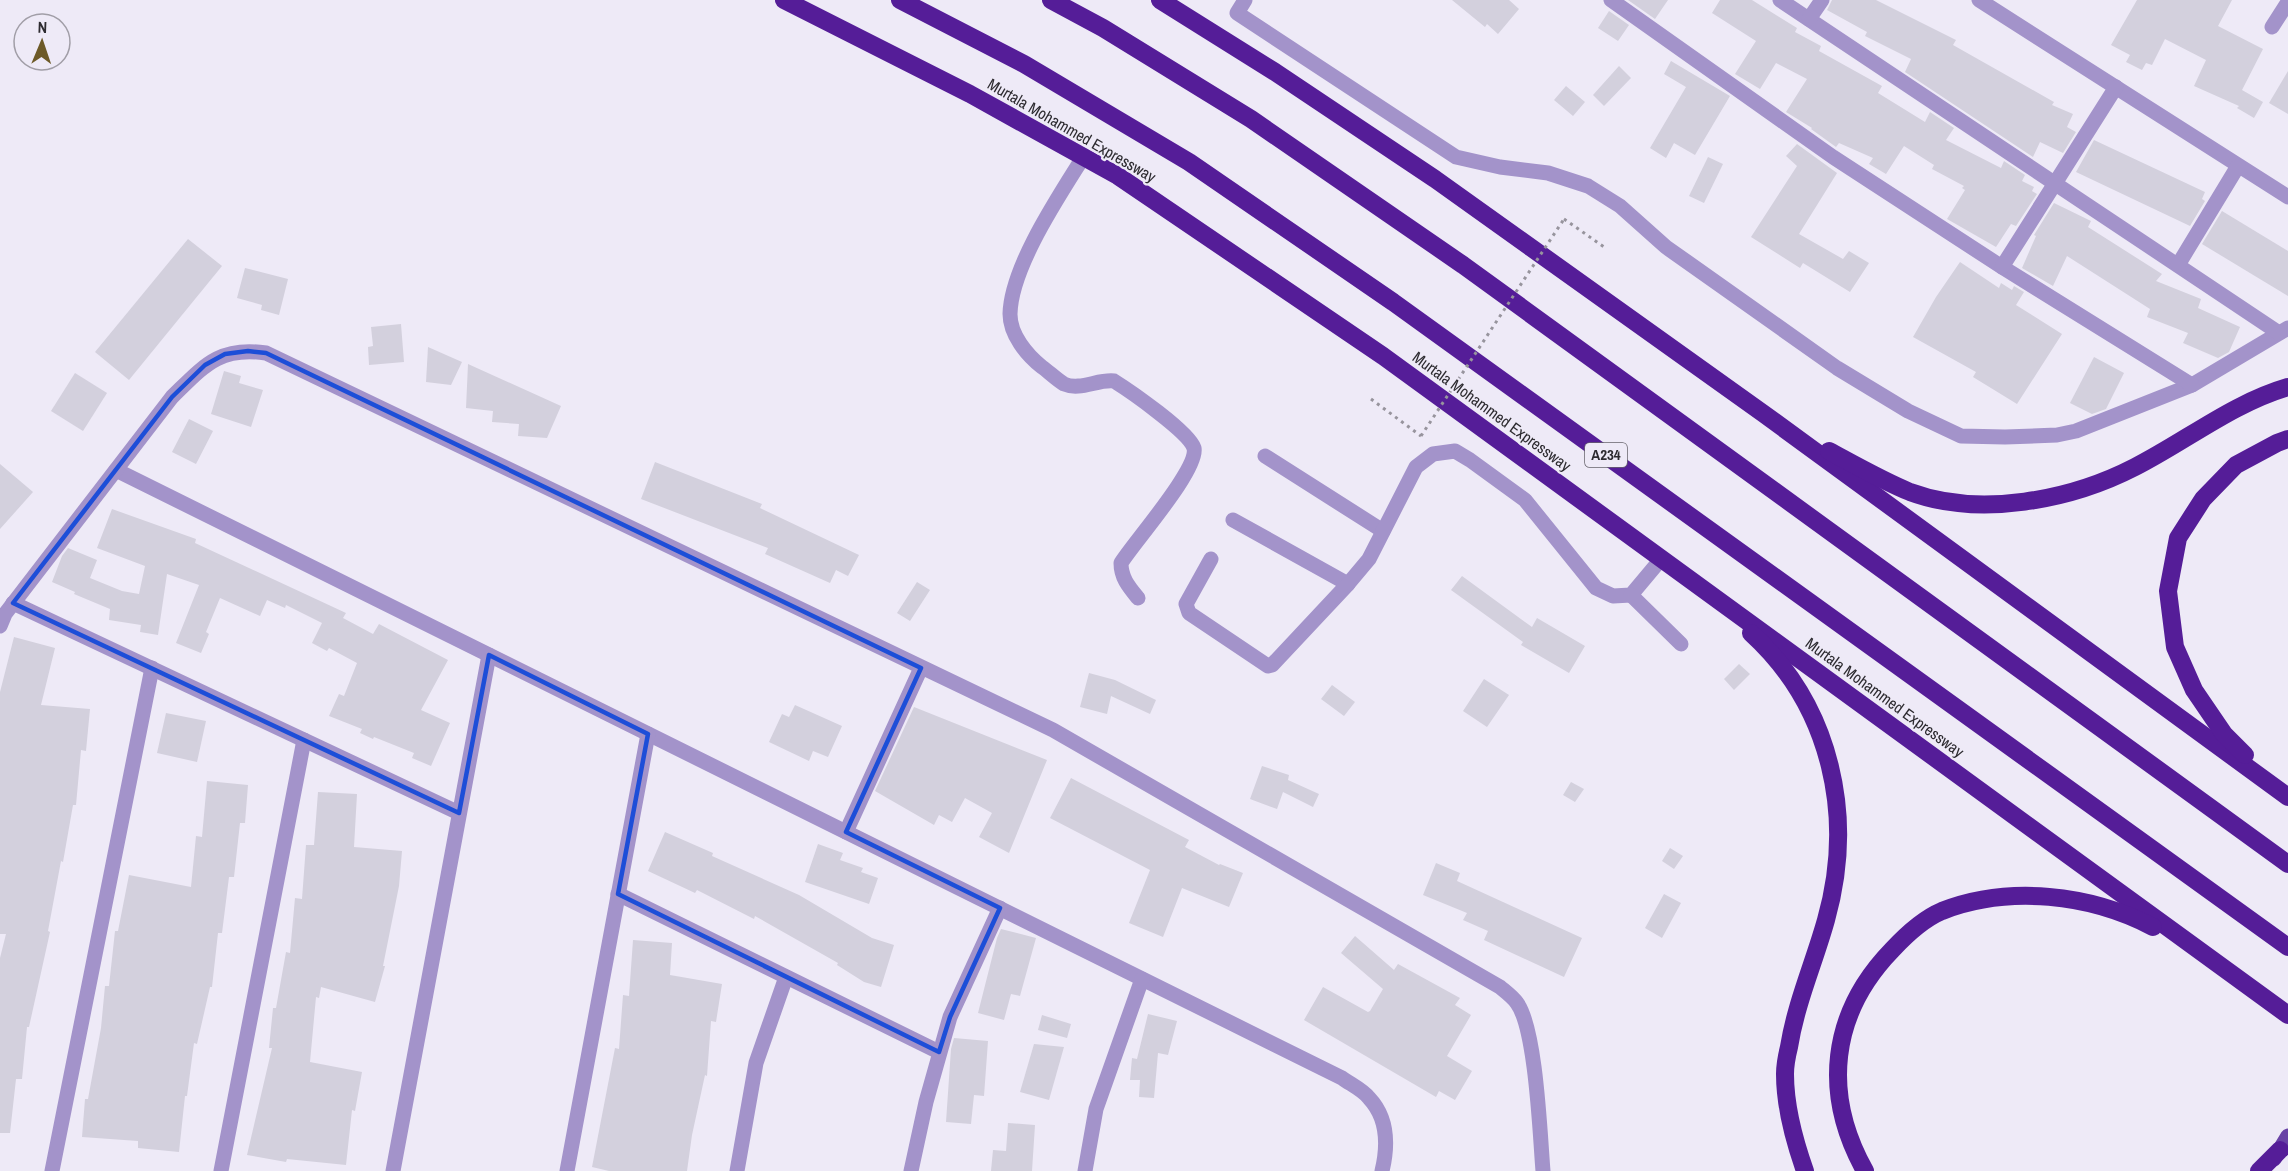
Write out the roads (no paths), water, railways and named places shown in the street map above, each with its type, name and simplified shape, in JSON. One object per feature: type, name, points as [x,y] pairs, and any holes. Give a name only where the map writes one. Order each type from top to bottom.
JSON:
[{"type":"highway","name":"Murtala Mohammed Expressway","points":[[784,0],[832,22],[970,94],[1118,176],[1383,356],[2288,1015]]},
{"type":"highway","points":[[802,0],[832,22]]},
{"type":"highway","name":"Murtala Mohammed Expressway","points":[[900,0],[1024,64],[1209,175],[1402,309],[2288,947]]},
{"type":"highway","points":[[1051,0],[1103,28],[1251,119],[1463,265],[2288,864]]},
{"type":"highway","points":[[1160,0],[1275,72],[1435,179],[1764,414],[2288,796]]},
{"type":"highway","points":[[1764,414],[1840,457],[1911,492],[1950,502],[2033,501],[2070,493],[2135,467],[2247,403],[2288,387]]},
{"type":"highway","points":[[2288,439],[2277,442],[2236,465],[2203,499],[2178,538],[2168,591],[2175,647],[2194,690],[2224,734],[2288,796]]},
{"type":"highway","points":[[1702,587],[1760,641],[1799,689],[1819,728],[1833,773],[1838,818],[1838,868],[1826,920],[1793,1020],[1785,1072],[1789,1121],[1805,1171]]},
{"type":"highway","points":[[1865,1171],[1853,1149],[1840,1098],[1838,1051],[1851,1006],[1874,968],[1906,935],[1940,912],[1984,900],[2030,895],[2081,901],[2137,918],[2200,950]]},
{"type":"highway","points":[[2259,1171],[2284,1143]]},
{"type":"main road","points":[[2265,1171],[2284,1143]]},
{"type":"street","points":[[1245,0],[1237,13],[1456,156],[1500,167],[1548,173],[1588,186],[1620,206],[1666,247],[1837,368],[1908,411],[1961,435],[2005,437],[2066,433],[2192,385],[2283,331],[2178,265],[1780,0]]},
{"type":"street","points":[[1611,0],[1833,157],[2002,267],[2192,385]]},
{"type":"street","points":[[1809,19],[1822,0]]},
{"type":"street","points":[[1979,0],[2288,197]]},
{"type":"street","points":[[2272,27],[2288,2]]},
{"type":"street","points":[[2002,267],[2116,87]]},
{"type":"street","points":[[1084,156],[1046,219],[1016,280],[1010,315],[1015,336],[1033,359],[1065,384],[1077,386],[1103,380],[1114,381],[1186,435],[1194,449],[1193,460],[1174,493],[1121,563],[1121,573],[1126,584],[1138,598]]},
{"type":"street","points":[[2178,265],[2238,166]]},
{"type":"street","points":[[0,626],[13,603],[172,397],[205,365],[225,354],[248,351],[266,353],[1053,730],[1500,987],[1518,1003],[1526,1027],[1533,1063],[1543,1171]]},
{"type":"street","points":[[1212,559],[1186,604],[1189,613],[1268,666],[1276,663],[1369,559],[1416,467],[1433,454],[1455,451],[1525,500],[1596,588],[1613,596],[1630,595],[1662,558]]},
{"type":"street","points":[[1265,456],[1383,531]]},
{"type":"street","points":[[116,470],[1342,1078],[1369,1097],[1384,1121],[1386,1154],[1382,1171]]},
{"type":"street","points":[[1233,520],[1348,584]]},
{"type":"street","points":[[1630,595],[1681,644]]},
{"type":"street","points":[[13,603],[459,813]]},
{"type":"street","points":[[393,1171],[489,655]]},
{"type":"street","points":[[54,1171],[152,668]]},
{"type":"street","points":[[846,832],[921,668]]},
{"type":"street","points":[[567,1171],[648,734]]},
{"type":"street","points":[[221,1171],[304,740]]},
{"type":"street","points":[[618,894],[939,1052]]},
{"type":"street","points":[[912,1171],[926,1102],[950,1017],[1000,908]]},
{"type":"street","points":[[737,1171],[756,1063],[786,977]]},
{"type":"street","points":[[1085,1171],[1096,1109],[1142,979]]}]
